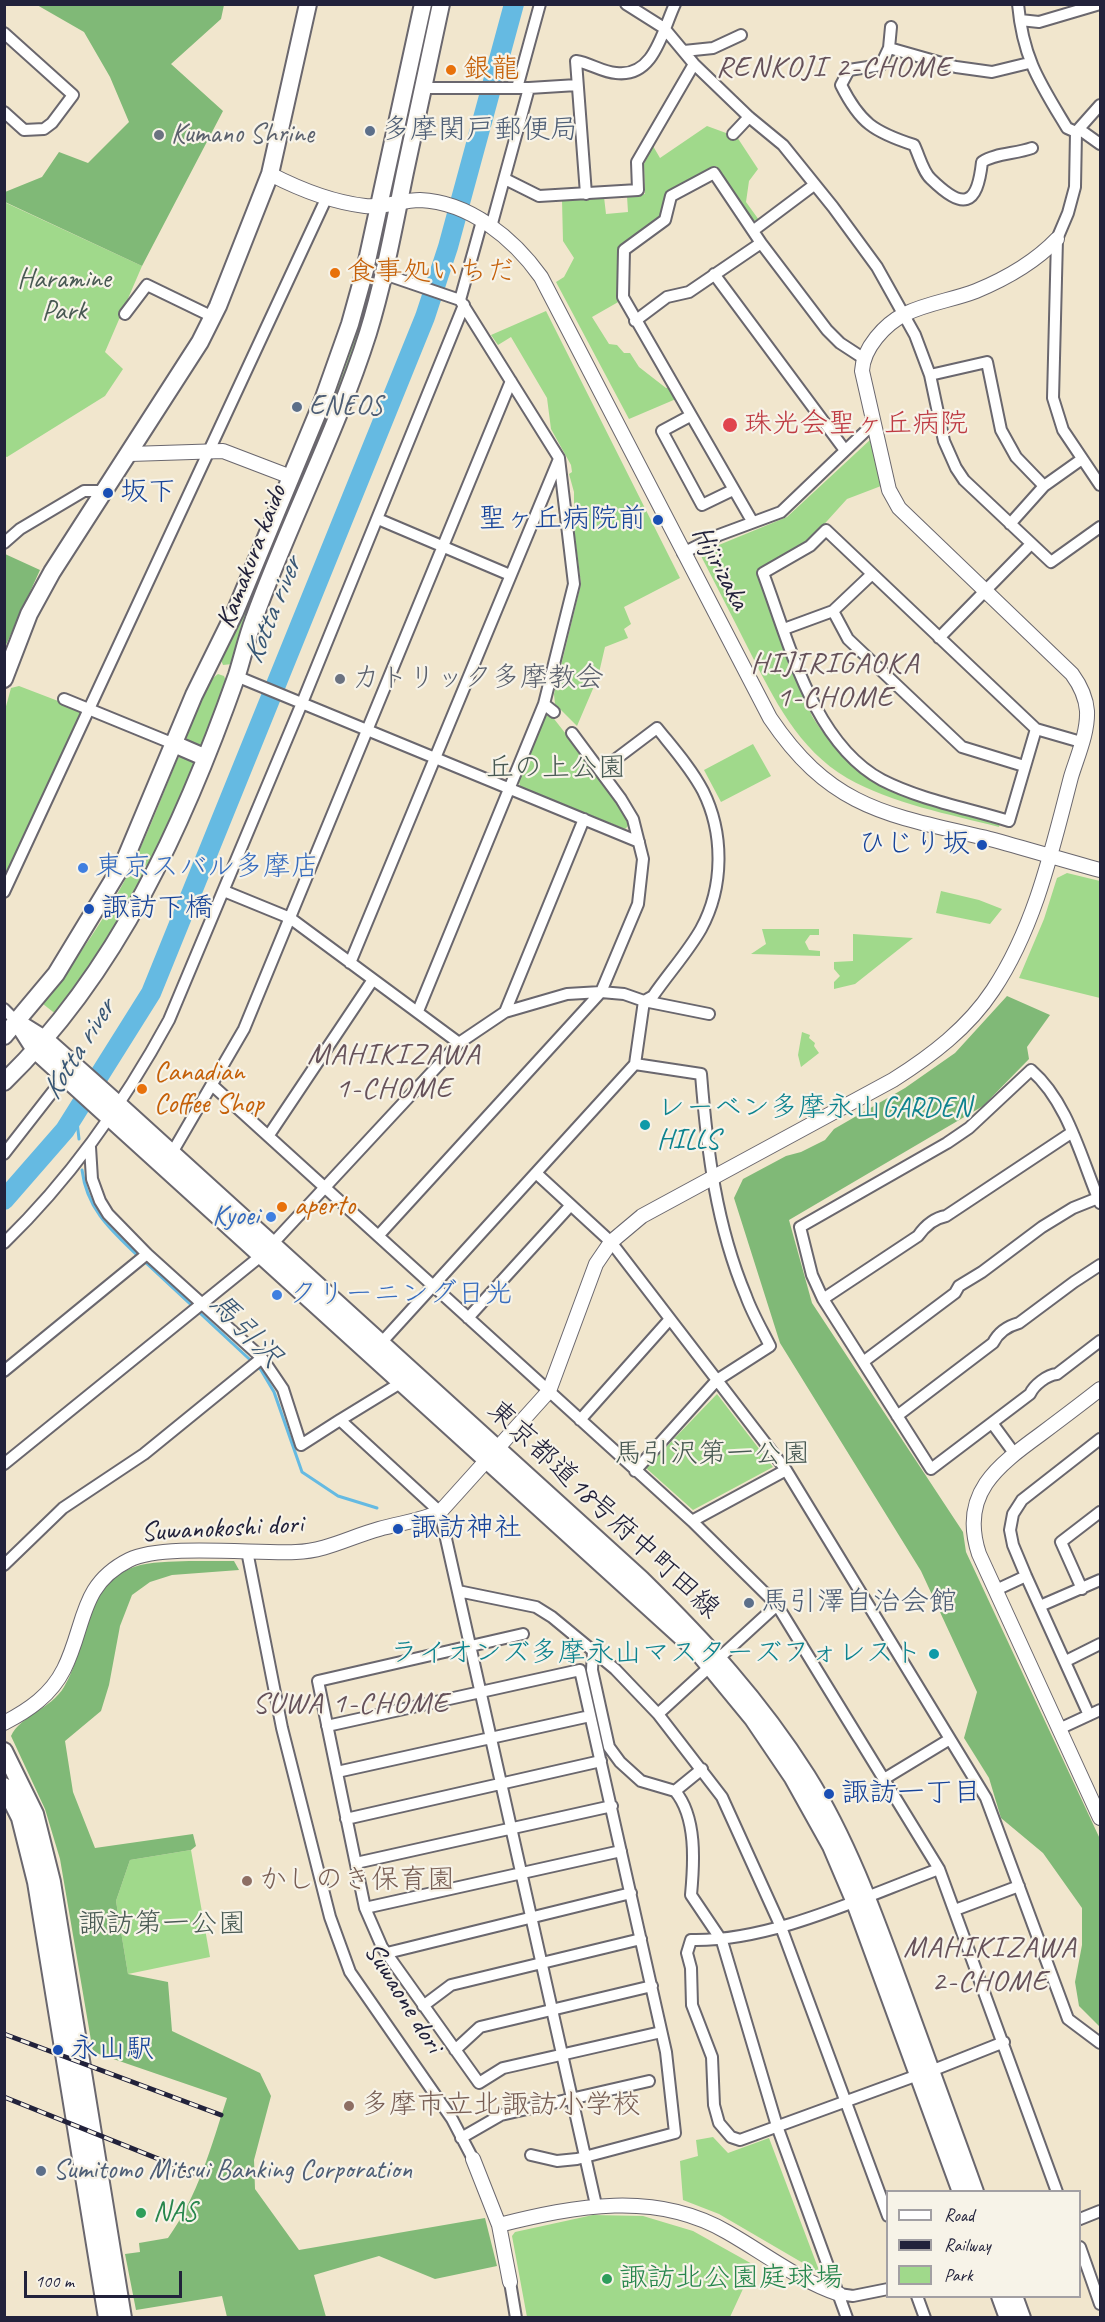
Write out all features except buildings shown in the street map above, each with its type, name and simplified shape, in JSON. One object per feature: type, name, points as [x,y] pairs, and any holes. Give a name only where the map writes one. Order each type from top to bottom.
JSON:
[{"type":"main road","points":[[4,678],[29,614],[52,572],[130,454],[213,317],[270,174],[308,4]]},
{"type":"main road","name":"Kamakura kaido","points":[[4,1036],[56,974],[109,890],[141,828],[174,744],[323,400],[350,324],[423,4]]},
{"type":"main road","name":"Kamakura kaido","points":[[4,1082],[40,1045],[90,980],[128,921],[170,841],[204,757],[243,679],[254,619],[355,373],[384,274],[441,4]]},
{"type":"main road","points":[[291,477],[309,485]]},
{"type":"main road","points":[[210,665],[243,679]]},
{"type":"main road","points":[[174,744],[204,757]]},
{"type":"main road","name":"東京都道18号府中町田線","points":[[17,1022],[267,1250],[402,1382],[641,1579],[714,1662],[766,1715],[808,1777],[840,1836],[860,1898],[924,2073],[960,2190]]},
{"type":"main road","name":"東京都道18号府中町田線","points":[[267,1250],[381,1343],[493,1455]]},
{"type":"main road","points":[[4,1751],[35,1814],[52,1882],[123,2318]]},
{"type":"main road","points":[[4,1785],[20,1818],[36,1882],[107,2318]]},
{"type":"main road","name":"東京都道18号府中町田線","points":[[924,2073],[974,2190]]},
{"type":"main road","points":[[1001,2298],[1008,2318]]},
{"type":"main road","points":[[1015,2298],[1022,2318]]},
{"type":"street","points":[[514,88],[540,4]]},
{"type":"street","points":[[626,4],[664,28],[694,64],[749,117],[783,145],[877,267],[904,314],[923,354],[949,456],[964,480],[1051,562],[1101,527]]},
{"type":"street","points":[[586,194],[576,61],[617,74],[638,71],[650,59],[675,4]]},
{"type":"street","points":[[1018,4],[1021,35],[1029,63],[1067,128],[1101,144]]},
{"type":"street","points":[[1020,20],[1039,22],[1100,4]]},
{"type":"street","points":[[891,27],[889,48],[881,65],[849,70],[841,85],[853,110],[881,135],[914,146],[930,178],[952,196],[966,200],[973,197],[979,187],[981,162],[988,158],[1016,154],[1032,148]]},
{"type":"street","points":[[4,33],[73,95],[52,123],[44,129],[24,130],[4,112]]},
{"type":"street","points":[[684,51],[713,48],[741,35]]},
{"type":"street","points":[[889,48],[956,67],[992,72],[1029,63]]},
{"type":"street","points":[[505,179],[539,196],[638,190],[637,162],[694,64]]},
{"type":"street","points":[[423,88],[529,88],[577,85]]},
{"type":"street","points":[[4,1243],[49,1197],[90,1147],[169,1020],[224,891],[298,701],[378,519],[460,300],[484,222],[505,179],[529,88]]},
{"type":"street","points":[[1101,105],[1077,131],[1075,187],[1068,213],[1057,239],[1053,398],[1062,430],[1101,485]]},
{"type":"street","points":[[733,134],[749,117]]},
{"type":"street","points":[[752,521],[623,297],[624,250],[665,220],[671,196],[714,173],[761,243],[827,330],[840,343],[863,358]]},
{"type":"street","name":"Hijirizaka","points":[[270,174],[326,199],[378,206],[421,200],[439,203],[484,222],[518,248],[541,277],[770,718],[800,760],[826,782],[854,800],[893,816],[1101,870]]},
{"type":"street","points":[[754,230],[814,185]]},
{"type":"street","points":[[4,892],[326,199]]},
{"type":"street","points":[[549,1391],[590,1278],[611,1242],[642,1216],[893,1080],[927,1059],[953,1036],[992,991],[1023,937],[1050,855],[1081,742],[1087,712],[1080,685],[1072,674],[899,508],[889,490],[862,371],[863,358],[880,334],[904,314],[975,292],[1005,278],[1057,239]]},
{"type":"street","points":[[635,321],[667,297],[689,292],[761,243]]},
{"type":"street","points":[[384,274],[460,300],[560,458],[574,584],[544,704],[417,1011]]},
{"type":"street","points":[[714,274],[844,449]]},
{"type":"street","points":[[125,314],[147,285],[213,317]]},
{"type":"street","points":[[930,375],[987,362],[1000,430],[1016,457],[1044,486]]},
{"type":"street","points":[[168,1160],[244,1029],[511,381]]},
{"type":"street","points":[[690,416],[662,432],[702,505],[733,490]]},
{"type":"street","points":[[683,553],[752,521],[781,512],[844,449],[874,423]]},
{"type":"street","points":[[130,454],[147,456],[208,450],[238,455],[291,477]]},
{"type":"street","points":[[350,963],[560,458]]},
{"type":"street","points":[[1010,524],[1044,486],[1082,459]]},
{"type":"street","points":[[4,543],[20,529],[84,491],[105,492]]},
{"type":"street","points":[[378,519],[510,575]]},
{"type":"street","points":[[1036,729],[1009,821],[916,794],[879,778],[854,759],[826,727],[811,699],[763,573],[810,546],[826,530],[1036,729],[1081,742]]},
{"type":"street","points":[[939,638],[1030,544]]},
{"type":"street","points":[[784,629],[833,611],[871,575]]},
{"type":"street","points":[[833,611],[848,639],[962,747],[1024,766]]},
{"type":"street","points":[[243,679],[639,842]]},
{"type":"street","points":[[64,699],[174,744]]},
{"type":"street","points":[[544,704],[554,712]]},
{"type":"street","points":[[600,771],[657,728],[702,790],[718,835],[719,868],[716,888],[701,929],[653,996],[644,1001]]},
{"type":"street","points":[[379,1235],[601,992],[638,904],[643,859],[633,819],[572,733]]},
{"type":"street","points":[[505,1012],[584,819]]},
{"type":"street","points":[[224,891],[290,918],[372,981],[459,1043]]},
{"type":"street","points":[[269,1135],[372,981]]},
{"type":"street","points":[[4,1464],[267,1250],[459,1043],[505,1012],[567,994],[601,992],[624,994],[644,1001],[709,1014]]},
{"type":"street","points":[[381,1343],[432,1284],[635,1064],[644,1001]]},
{"type":"street","points":[[4,1010],[17,1022]]},
{"type":"street","points":[[635,1064],[701,1074],[712,1179],[729,1246],[746,1296],[770,1346],[717,1380],[635,1471]]},
{"type":"street","points":[[863,1362],[955,1293],[959,1286],[982,1272],[1042,1227],[1073,1208],[1100,1200],[1060,1103],[1045,1082],[1031,1070],[975,1122],[947,1143],[800,1227],[812,1275],[823,1299],[897,1416],[931,1469],[1030,1394],[1033,1388],[1051,1375],[1057,1374],[1101,1341]]},
{"type":"street","points":[[4,1154],[74,1075]]},
{"type":"street","points":[[212,1085],[692,1521],[777,1605],[939,1869],[1057,2190]]},
{"type":"street","points":[[823,1299],[918,1236],[923,1228],[939,1217],[946,1216],[1071,1132]]},
{"type":"street","points":[[90,1147],[90,1166],[100,1201],[119,1227],[146,1255],[260,1360],[283,1389],[301,1445],[402,1382]]},
{"type":"street","points":[[536,1173],[611,1242],[786,1470],[986,1798],[1068,2019],[1101,2043]]},
{"type":"street","points":[[468,1318],[570,1206]]},
{"type":"street","points":[[4,1371],[146,1255]]},
{"type":"street","points":[[897,1416],[993,1343],[997,1336],[1011,1325],[1019,1323],[1101,1265]]},
{"type":"street","points":[[580,1420],[670,1319]]},
{"type":"street","points":[[4,1565],[63,1508],[144,1454],[260,1360]]},
{"type":"street","points":[[1101,1389],[996,1468],[984,1485],[974,1517],[976,1545],[1101,1818]]},
{"type":"street","name":"Suwanokoshi dori","points":[[4,1723],[38,1702],[51,1689],[64,1669],[87,1601],[107,1573],[132,1558],[146,1554],[296,1552],[325,1549],[378,1529],[424,1519],[440,1512],[549,1391]]},
{"type":"street","points":[[340,1420],[440,1512],[574,2099],[596,2205]]},
{"type":"street","points":[[992,1423],[1014,1453]]},
{"type":"street","points":[[1089,1715],[1010,1538],[1011,1522],[1018,1505],[1027,1494],[1101,1439]]},
{"type":"street","points":[[692,1521],[786,1470]]},
{"type":"street","points":[[1082,1589],[1061,1542],[1101,1512]]},
{"type":"street","name":"Suwaone dori","points":[[247,1551],[268,1667],[330,1917],[350,1972],[452,2119],[473,2159],[500,2225],[516,2318]]},
{"type":"street","points":[[996,1590],[1026,1576]]},
{"type":"street","points":[[1040,1606],[1101,1580]]},
{"type":"street","points":[[458,1591],[536,1607],[552,1617],[593,1650],[658,1714],[722,1797],[781,1927],[886,2211]]},
{"type":"street","points":[[658,1714],[777,1605]]},
{"type":"street","points":[[523,1634],[318,1681],[365,1908],[382,1947],[479,2083],[503,2068],[661,2032]]},
{"type":"street","points":[[1066,1660],[1101,1644]]},
{"type":"street","points":[[593,1650],[592,1670],[609,1747],[620,1762],[641,1781],[675,1791],[688,1813],[693,1867],[691,1895],[722,1941],[777,2126],[847,2318]]},
{"type":"street","points":[[327,1726],[580,1670],[666,2052],[675,2133],[577,2159],[557,2161],[531,2155]]},
{"type":"street","points":[[1059,1729],[1101,1710]]},
{"type":"street","points":[[337,1772],[590,1716]]},
{"type":"street","points":[[884,1779],[950,1738]]},
{"type":"street","points":[[346,1819],[601,1761]]},
{"type":"street","points":[[675,1791],[702,1769]]},
{"type":"street","points":[[356,1863],[612,1806]]},
{"type":"street","points":[[365,1908],[621,1851]]},
{"type":"street","points":[[939,1869],[781,1927],[722,1941],[691,1940],[687,1953],[691,1968],[692,2005],[712,2057],[714,2105],[719,2123],[731,2137],[740,2140],[1004,2042]]},
{"type":"street","points":[[955,1910],[1019,1886]]},
{"type":"street","points":[[387,1953],[631,1893]]},
{"type":"street","points":[[423,2006],[451,1985],[641,1939]]},
{"type":"street","points":[[454,2050],[480,2026],[652,1986]]},
{"type":"street","points":[[461,2138],[501,2115],[649,2080]]},
{"type":"street","points":[[500,2225],[596,2205],[639,2205],[690,2216],[724,2230],[817,2287],[853,2296],[886,2289]]},
{"type":"street","points":[[1081,2219],[1101,2211]]},
{"type":"street","points":[[1081,2250],[1101,2304]]},
{"type":"street","points":[[918,2298],[925,2318]]},
{"type":"green space","points":[[37,5],[224,5],[221,19],[171,64],[223,111],[142,266],[5,202],[5,192],[42,177],[59,152],[88,163],[129,122],[110,77],[84,32]]},
{"type":"green space","points":[[707,126],[737,137],[758,169],[749,181],[746,202],[759,220],[753,221],[716,166],[666,193],[661,217],[621,247],[620,301],[592,317],[609,344],[617,345],[624,353],[630,353],[639,367],[666,388],[670,387],[676,399],[629,419],[556,282],[564,277],[574,258],[563,241],[562,200],[604,197],[606,214],[628,212],[627,196],[645,194],[644,164],[653,146],[660,158]]},
{"type":"green space","name":"Haramine Park","points":[[4,202],[142,266],[105,352],[123,369],[105,396],[7,457],[4,456]]},
{"type":"green space","points":[[387,235],[351,367],[310,461],[346,365]]},
{"type":"green space","points":[[546,311],[680,578],[624,607],[631,624],[624,629],[628,638],[605,647],[598,677],[577,726],[555,704],[554,694],[581,584],[574,530],[574,492],[569,474],[572,472],[571,465],[551,429],[547,398],[511,337],[498,345],[491,335]]},
{"type":"green space","points":[[871,439],[874,443],[881,486],[847,499],[808,542],[757,570],[812,716],[833,745],[860,769],[1000,824],[999,827],[883,795],[847,778],[815,753],[801,738],[778,704],[701,556],[709,549],[787,517]]},
{"type":"green space","points":[[298,489],[300,492],[232,664],[223,665],[221,660],[244,613],[295,490]]},
{"type":"green space","points":[[5,554],[40,570],[5,647]]},
{"type":"green space","points":[[218,674],[224,676],[226,681],[203,743],[198,747],[187,741],[187,735],[208,685]]},
{"type":"green space","points":[[19,686],[79,709],[82,717],[5,879],[5,710],[11,688]]},
{"type":"green space","name":"丘の上公園","points":[[551,715],[620,803],[630,824],[625,829],[520,787],[519,781],[543,716]]},
{"type":"green space","points":[[753,744],[771,776],[721,802],[704,770]]},
{"type":"green space","points":[[183,755],[193,759],[194,764],[163,841],[123,917],[57,1015],[43,1004],[80,954],[124,883],[178,758]]},
{"type":"green space","points":[[1067,873],[1100,881],[1100,998],[1019,978],[1044,919],[1057,878]]},
{"type":"green space","points":[[941,891],[979,900],[1002,909],[990,924],[936,913]]},
{"type":"green space","points":[[762,929],[819,929],[819,935],[810,935],[805,942],[809,950],[820,951],[820,956],[751,954],[766,944]]},
{"type":"green space","points":[[853,934],[913,938],[855,984],[834,989],[834,982],[840,976],[834,969],[834,962],[853,961]]},
{"type":"green space","points":[[1007,996],[1050,1015],[1027,1047],[1029,1059],[983,1106],[789,1220],[812,1303],[963,1532],[966,1552],[1100,1839],[1100,2027],[1079,2006],[1075,1982],[1082,1945],[1082,1908],[1043,1853],[1001,1818],[989,1778],[964,1738],[977,1692],[921,1571],[780,1343],[734,1198],[743,1179],[786,1156],[801,1152],[825,1140],[834,1129],[905,1088],[955,1053]]},
{"type":"green space","points":[[802,1032],[810,1035],[809,1038],[815,1043],[814,1046],[819,1053],[801,1067],[798,1055]]},
{"type":"green space","name":"馬引沢第一公園","points":[[717,1394],[773,1467],[693,1510],[646,1468]]},
{"type":"green space","points":[[234,1561],[239,1570],[172,1575],[150,1582],[132,1595],[120,1626],[109,1685],[101,1711],[65,1741],[73,1792],[95,1848],[193,1834],[196,1846],[191,1850],[130,1860],[116,1901],[128,1974],[168,1982],[172,2031],[260,2073],[271,2096],[254,2160],[255,2189],[299,2250],[485,2218],[497,2266],[435,2279],[379,2256],[314,2275],[326,2317],[227,2317],[222,2296],[136,2310],[125,2254],[140,2252],[139,2243],[168,2238],[196,2188],[227,2098],[93,2052],[60,1859],[45,1809],[11,1736],[21,1723],[51,1701],[64,1687],[72,1671],[89,1619],[105,1587],[118,1575],[134,1567],[154,1563]]},
{"type":"green space","name":"諏訪第一公園","points":[[191,1850],[210,1957],[128,1974],[116,1901],[130,1860]]},
{"type":"green space","points":[[713,2137],[728,2153],[769,2138],[820,2273],[719,2214],[683,2200],[680,2161],[698,2156],[696,2140]]},
{"type":"green space","points":[[593,2215],[643,2216],[693,2231],[754,2265],[730,2317],[527,2317],[512,2236],[515,2232]]},
{"type":"waterway","name":"Kotta river","points":[[4,1200],[65,1130],[151,993],[425,317],[448,247],[514,4]]},
{"type":"waterway","name":"馬引沢","points":[[76,1113],[79,1139]]},
{"type":"waterway","name":"馬引沢","points":[[82,1170],[89,1197],[102,1219],[139,1257]]},
{"type":"waterway","name":"馬引沢","points":[[144,1261],[261,1370],[274,1392],[302,1472],[338,1496],[377,1508]]},
{"type":"railway","points":[[4,2034],[221,2115]]},
{"type":"railway","points":[[4,2097],[201,2176]]},
{"type":"place","name":"銀龍","points":[[451,70]]},
{"type":"place","name":"多摩関戸郵便局","points":[[370,131]]},
{"type":"place","name":"Kumano Shrine","points":[[159,135]]},
{"type":"place","name":"食事処いちだ","points":[[335,273]]},
{"type":"place","name":"ENEOS","points":[[297,407]]},
{"type":"place","name":"珠光会聖ヶ丘病院","points":[[730,425]]},
{"type":"place","name":"坂下","points":[[108,493]]},
{"type":"place","name":"聖ヶ丘病院前","points":[[658,520]]},
{"type":"place","name":"カトリック多摩教会","points":[[340,679]]},
{"type":"place","name":"ひじり坂","points":[[982,845]]},
{"type":"place","name":"東京スバル多摩店","points":[[83,868]]},
{"type":"place","name":"諏訪下橋","points":[[89,909]]},
{"type":"place","name":"Canadian Coffee Shop","points":[[142,1089]]},
{"type":"place","name":"レーベン多摩永山GARDEN HILLS","points":[[645,1125]]},
{"type":"place","name":"aperto","points":[[282,1207]]},
{"type":"place","name":"Kyoei","points":[[271,1217]]},
{"type":"place","name":"クリーニング日光","points":[[277,1295]]},
{"type":"place","name":"諏訪神社","points":[[398,1529]]},
{"type":"place","name":"馬引澤自治会館","points":[[749,1603]]},
{"type":"place","name":"ライオンズ多摩永山マスターズフォレスト","points":[[934,1654]]},
{"type":"place","name":"諏訪一丁目","points":[[829,1794]]},
{"type":"place","name":"かしのき保育園","points":[[247,1881]]},
{"type":"place","name":"永山駅","points":[[58,2050]]},
{"type":"place","name":"多摩市立北諏訪小学校","points":[[349,2106]]},
{"type":"place","name":"Sumitomo Mitsui Banking Corporation","points":[[41,2171]]},
{"type":"place","name":"NAS","points":[[141,2213]]},
{"type":"place","name":"諏訪北公園庭球場","points":[[607,2279]]},
{"type":"district","name":"RENKOJI 2-CHOME","points":[[834,68]]},
{"type":"district","name":"HIJIRIGAOKA 1-CHOME","points":[[835,681]]},
{"type":"district","name":"MAHIKIZAWA 1-CHOME","points":[[394,1072]]},
{"type":"district","name":"SUWA 1-CHOME","points":[[351,1704]]},
{"type":"district","name":"MAHIKIZAWA 2-CHOME","points":[[990,1965]]}]
